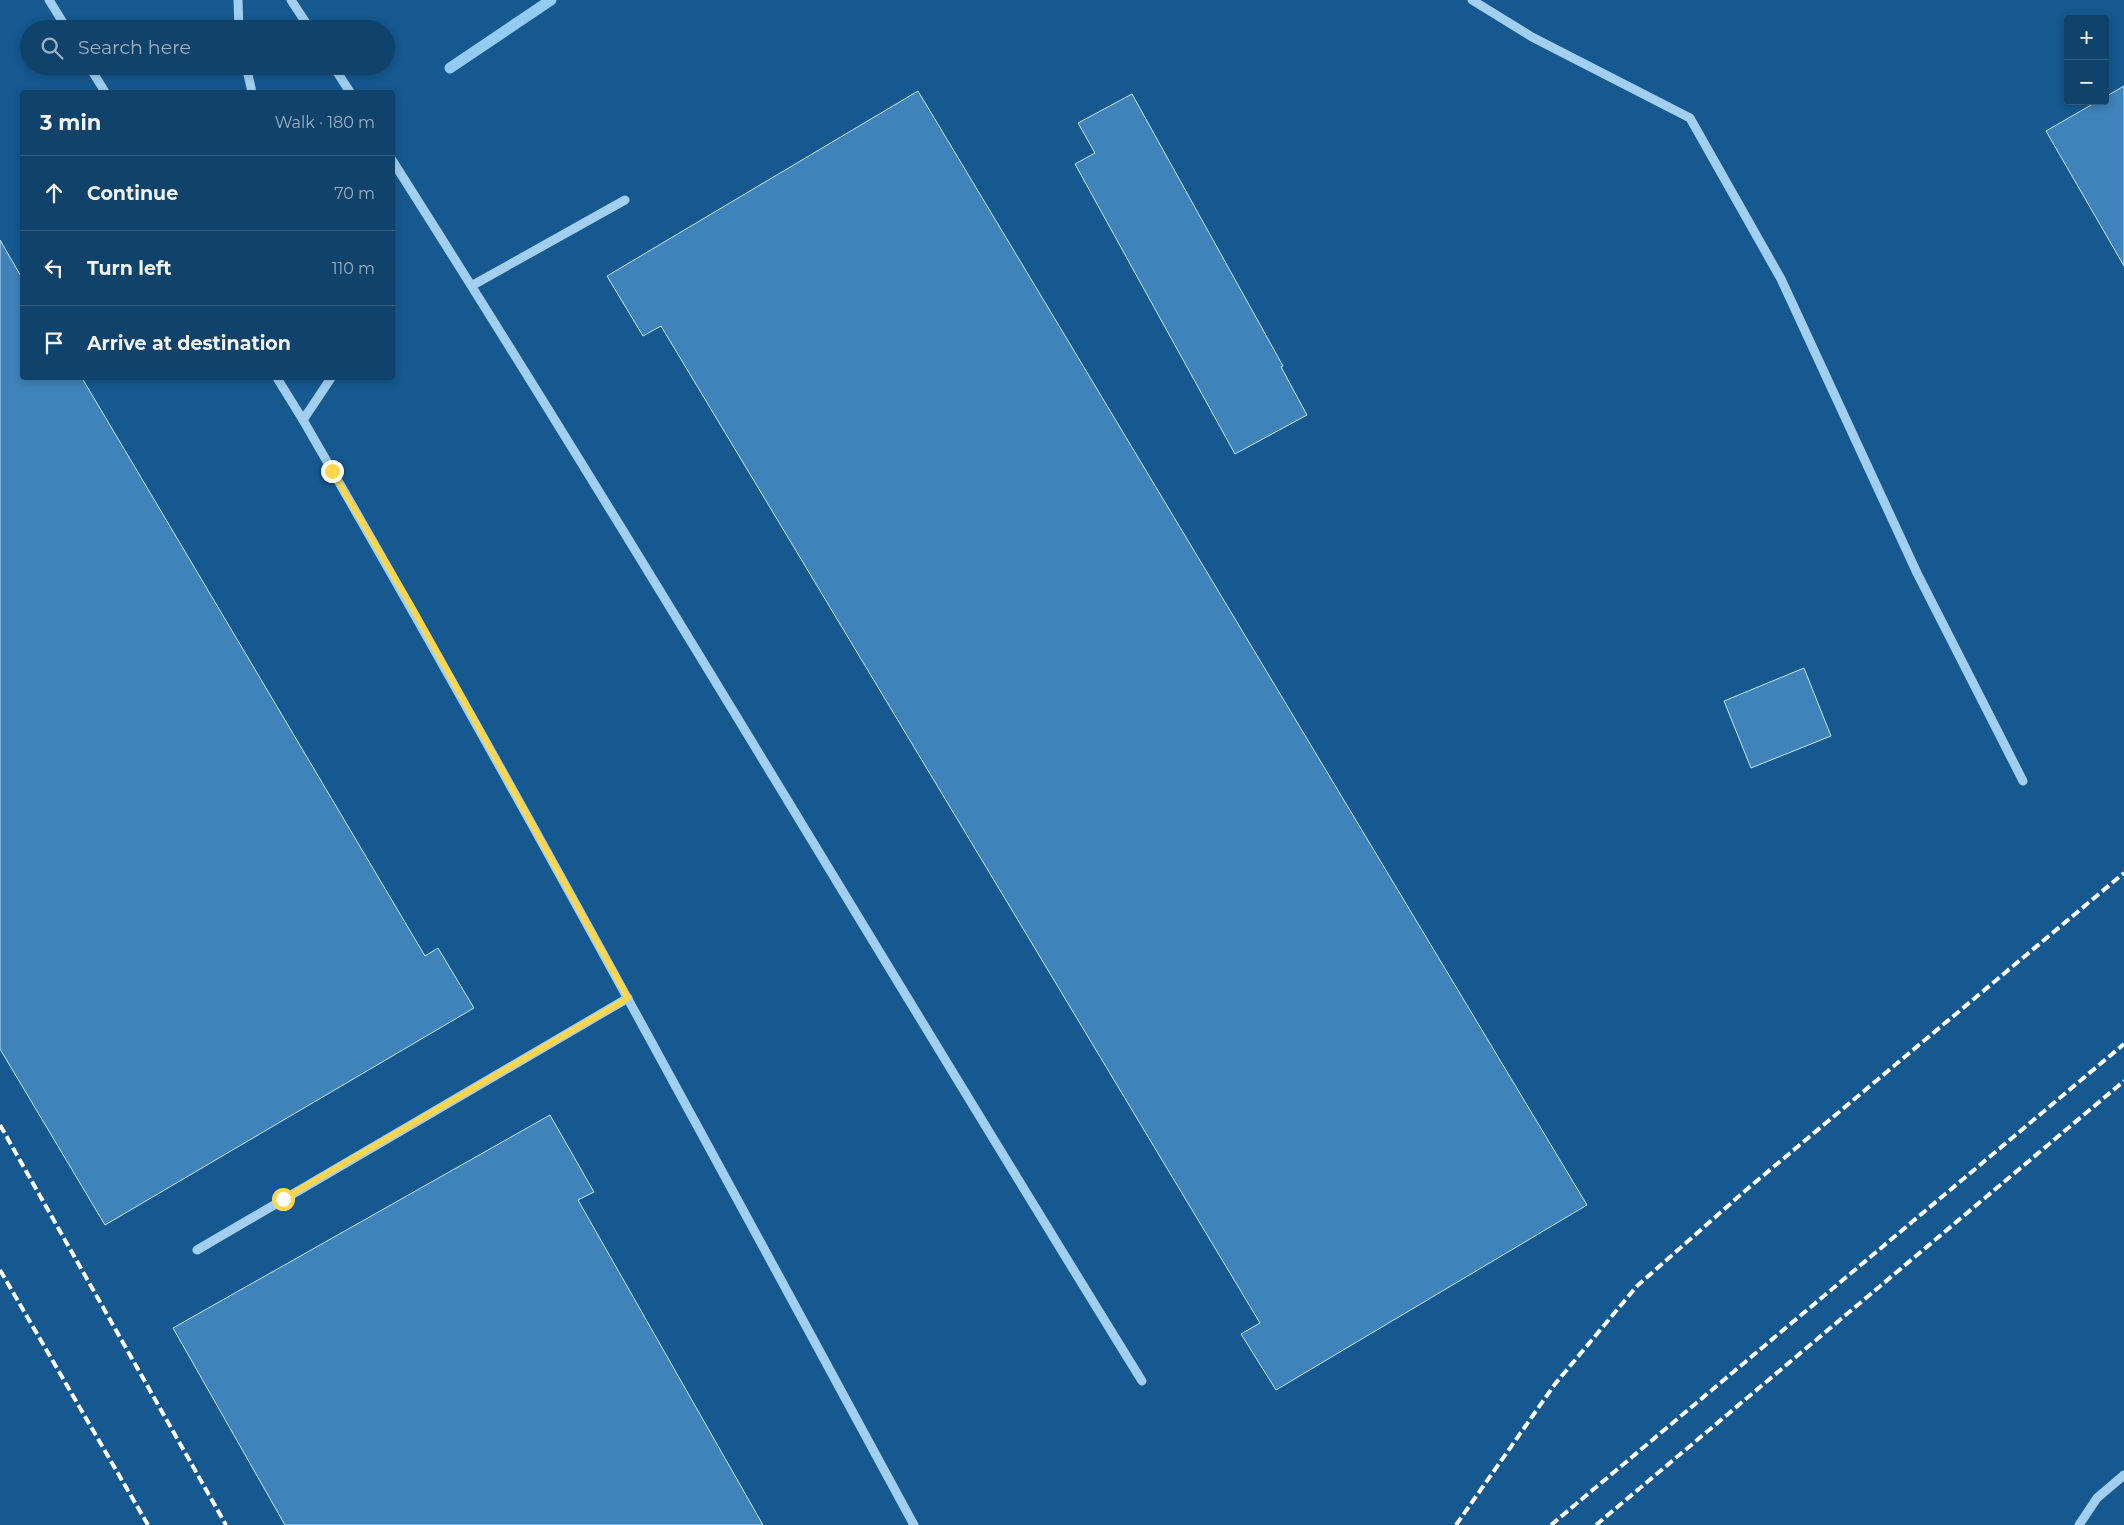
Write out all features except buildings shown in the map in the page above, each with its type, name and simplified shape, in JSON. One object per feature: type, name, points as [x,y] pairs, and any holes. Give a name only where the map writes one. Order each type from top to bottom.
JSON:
[{"type":"street","points":[[49,0],[61,20]]},
{"type":"street","points":[[238,0],[239,20]]},
{"type":"street","points":[[291,0],[304,20]]},
{"type":"street","points":[[1472,0],[1532,36],[1690,118],[1781,279],[1917,573],[2023,781]]},
{"type":"street","points":[[95,75],[104,90]]},
{"type":"street","points":[[248,75],[252,90]]},
{"type":"street","points":[[339,75],[349,90]]},
{"type":"street","points":[[395,165],[473,285],[1142,1380]]},
{"type":"street","points":[[473,285],[625,200]]},
{"type":"street","points":[[278,380],[412,607],[628,998],[914,1525]]},
{"type":"street","points":[[303,420],[331,380]]},
{"type":"street","points":[[197,1250],[628,998]]},
{"type":"street","points":[[2079,1525],[2097,1498],[2124,1475]]},
{"type":"waterway","points":[[450,68],[551,0]]},
{"type":"railway","points":[[1456,1525],[1555,1384],[1637,1286],[1746,1190],[2124,873]]},
{"type":"railway","points":[[1551,1525],[2124,1044]]},
{"type":"railway","points":[[1596,1525],[2124,1081]]},
{"type":"railway","points":[[0,1125],[226,1525]]},
{"type":"railway","points":[[0,1270],[148,1525]]},
{"type":"route","points":[[283,1199],[628,998],[412,607],[332,471]]}]
